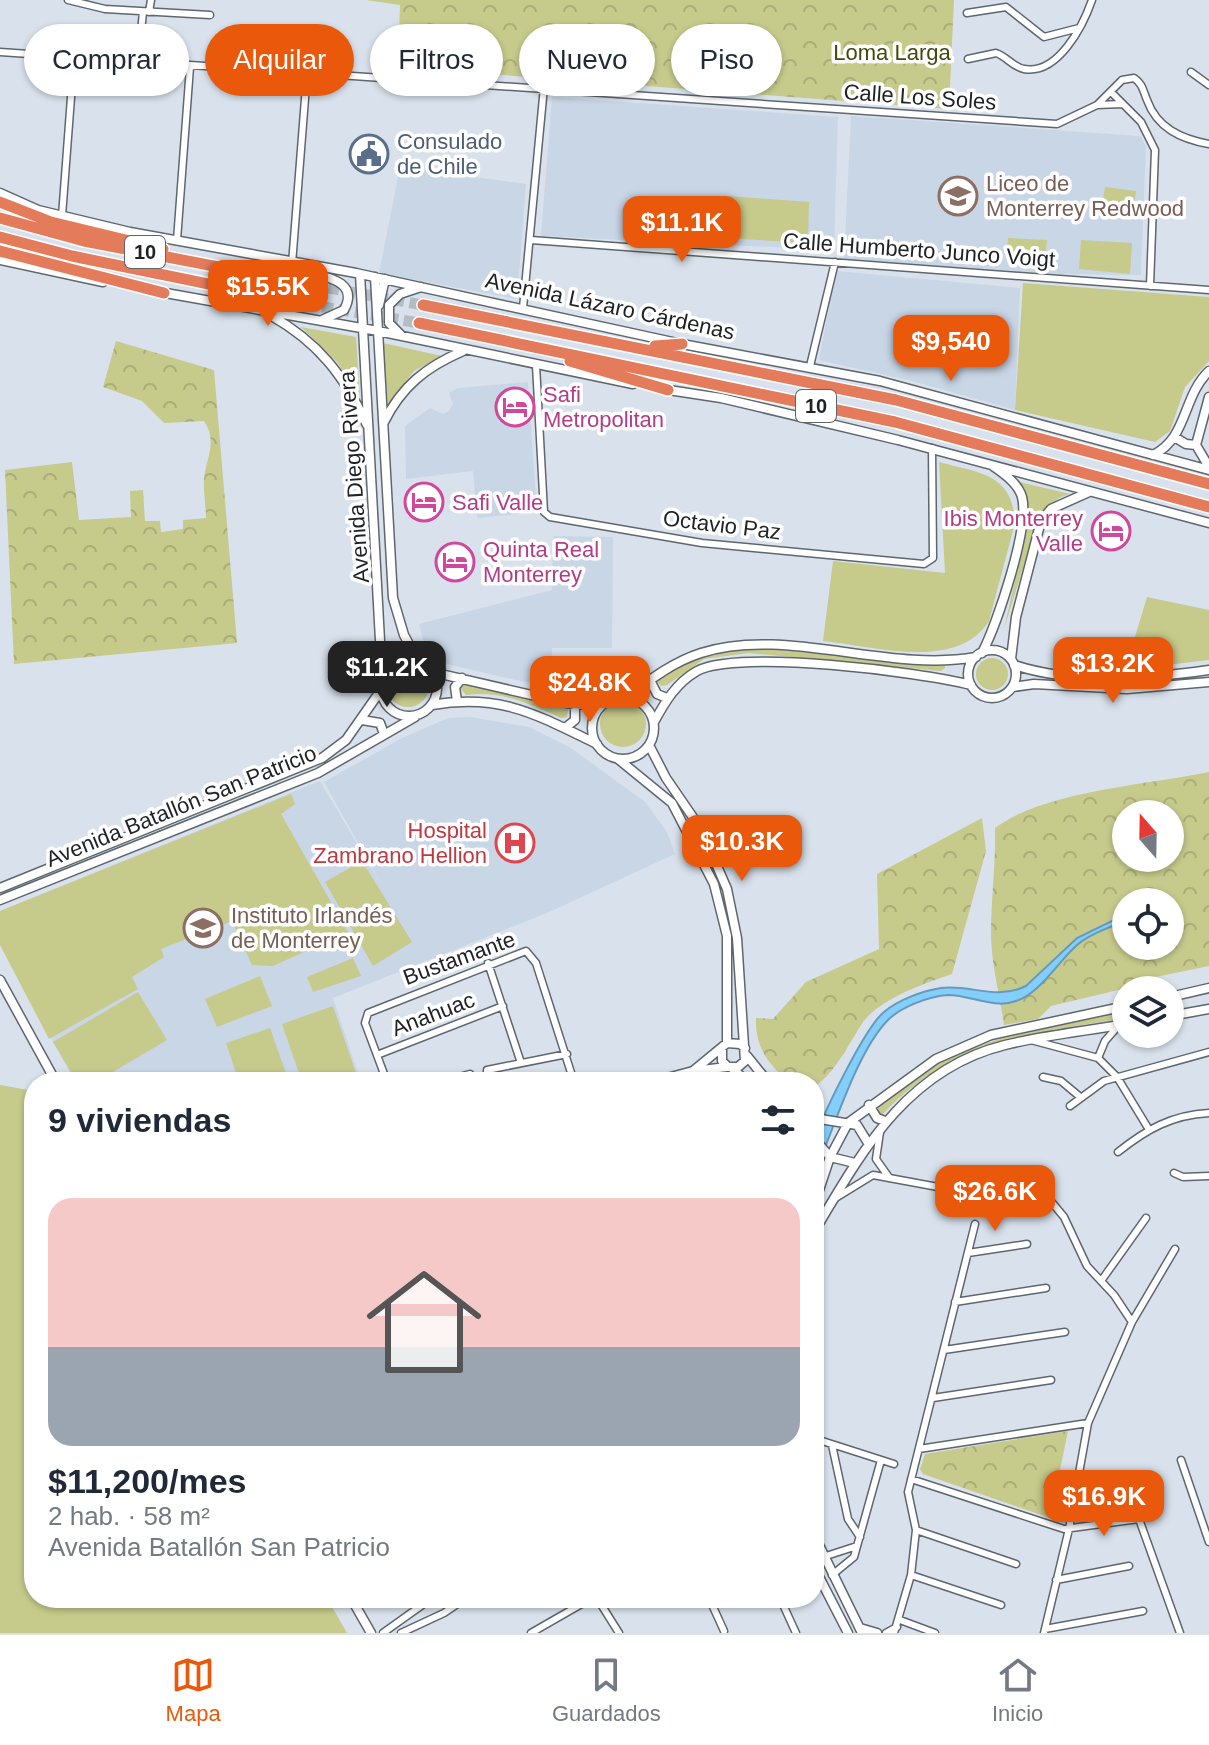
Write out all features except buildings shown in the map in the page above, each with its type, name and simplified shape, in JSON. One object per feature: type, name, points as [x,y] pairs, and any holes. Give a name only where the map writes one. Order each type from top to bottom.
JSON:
[{"type":"highway","points":[[1,199],[37,210]]},
{"type":"highway","points":[[1,199],[51,222],[280,280]]},
{"type":"highway","name":"10","points":[[0,218],[84,241],[312,285]]},
{"type":"highway","name":"10","points":[[0,237],[72,256],[306,304]]},
{"type":"highway","points":[[0,244],[53,259],[72,256]]},
{"type":"highway","points":[[0,251],[164,293]]},
{"type":"highway","points":[[94,276],[170,286],[194,282]]},
{"type":"highway","name":"Avenida Lázaro Cárdenas","points":[[423,305],[896,400],[1209,484]]},
{"type":"highway","name":"10","points":[[419,323],[895,422],[1209,507]]},
{"type":"highway","points":[[603,341],[662,346],[682,344]]},
{"type":"highway","points":[[559,354],[582,366],[668,390]]},
{"type":"street","points":[[68,0],[105,9],[210,15]]},
{"type":"street","points":[[144,24],[151,0]]},
{"type":"street","points":[[968,59],[996,53],[1021,68],[1036,68],[1057,57],[1079,28],[1092,0]]},
{"type":"street","points":[[967,13],[1006,7],[1044,37],[1079,28]]},
{"type":"street","name":"Calle Los Soles","points":[[0,52],[24,54]]},
{"type":"street","points":[[177,240],[190,67]]},
{"type":"street","name":"Calle Los Soles","points":[[190,67],[205,68]]},
{"type":"street","points":[[1191,72],[1209,85]]},
{"type":"street","name":"Calle Los Soles","points":[[354,76],[519,86]]},
{"type":"street","points":[[1150,282],[1155,150],[1148,132],[1112,93],[1122,80],[1138,79],[1148,105],[1163,126],[1182,138],[1209,144]]},
{"type":"street","name":"Calle Los Soles","points":[[655,95],[1057,124],[1097,105],[1112,93]]},
{"type":"street","points":[[62,216],[71,96]]},
{"type":"street","points":[[305,96],[292,264],[303,271],[339,280],[346,288],[347,304],[340,314],[315,320]]},
{"type":"street","points":[[523,308],[543,96]]},
{"type":"street","points":[[1097,105],[1122,104]]},
{"type":"street","name":"Avenida Lázaro Cárdenas","points":[[37,210],[292,264],[385,279],[682,344],[880,381],[1209,468]]},
{"type":"street","name":"Calle Humberto Junco Voigt","points":[[531,240],[1117,283],[1150,282],[1209,290]]},
{"type":"street","points":[[0,260],[721,398],[932,448],[1209,523]]},
{"type":"street","points":[[810,366],[835,262]]},
{"type":"street","name":"Avenida Diego Rivera","points":[[360,274],[382,677]]},
{"type":"street","name":"Avenida Diego Rivera","points":[[375,277],[393,598],[404,635],[418,661]]},
{"type":"street","points":[[377,314],[385,279]]},
{"type":"street","points":[[403,337],[389,323],[389,305],[400,294],[421,287]]},
{"type":"street","points":[[262,310],[290,326],[335,366],[369,430]]},
{"type":"street","points":[[383,423],[395,399],[410,383],[430,367],[466,350]]},
{"type":"street","name":"Octavio Paz","points":[[536,365],[544,512],[550,517],[716,544],[928,564],[933,558],[932,448]]},
{"type":"street","points":[[1153,455],[1170,446],[1176,438],[1195,388],[1209,371]]},
{"type":"street","points":[[1209,397],[1196,445],[1209,468]]},
{"type":"street","points":[[1176,438],[1196,445]]},
{"type":"street","points":[[989,463],[1019,491],[1024,518],[993,630],[968,676],[977,693],[996,698],[1013,687],[1127,689],[1209,682]]},
{"type":"street","points":[[1013,687],[1012,635],[1041,521],[1060,504],[1090,491]]},
{"type":"street","points":[[1024,518],[1033,515],[1041,521]]},
{"type":"street","points":[[993,630],[1012,635]]},
{"type":"street","points":[[735,1072],[722,1061],[729,960],[719,899],[680,813],[644,778],[597,744],[517,707],[488,701],[457,701],[432,705],[415,717],[395,713],[388,707],[381,690],[382,677],[399,662],[418,661],[432,672],[575,705],[604,703],[627,697],[698,653],[746,645],[950,662],[992,650],[1037,673],[1101,678],[1209,670]]},
{"type":"street","points":[[689,1072],[742,1065],[746,1052],[736,930],[727,889],[701,829],[659,768],[649,745],[654,722],[667,698],[696,672],[729,661],[755,660],[971,685]]},
{"type":"street","points":[[948,680],[950,662]]},
{"type":"street","points":[[432,672],[437,688],[432,705]]},
{"type":"street","points":[[457,701],[455,687],[462,678]]},
{"type":"street","points":[[650,680],[657,694],[667,698]]},
{"type":"street","name":"Avenida Batallón San Patricio","points":[[0,888],[302,767],[335,750],[362,720],[381,690]]},
{"type":"street","points":[[627,697],[643,704],[654,722]]},
{"type":"street","points":[[597,744],[593,725],[604,703]]},
{"type":"street","points":[[565,728],[575,720],[575,705]]},
{"type":"street","name":"Avenida Batallón San Patricio","points":[[0,900],[318,773],[415,717]]},
{"type":"street","points":[[362,720],[380,723],[384,734]]},
{"type":"street","points":[[618,759],[636,756],[649,745]]},
{"type":"street","points":[[644,778],[659,768]]},
{"type":"street","name":"Bustamante","points":[[383,1072],[365,1023],[368,1013],[519,952],[532,954],[572,1072]]},
{"type":"street","points":[[488,963],[521,1063]]},
{"type":"street","points":[[0,980],[50,1072]]},
{"type":"street","points":[[1184,994],[1209,988]]},
{"type":"street","name":"Anahuac","points":[[377,1055],[503,1006]]},
{"type":"street","points":[[842,1187],[835,1181],[824,1180],[830,1157],[848,1123],[936,1059],[973,1041],[1112,1009]]},
{"type":"street","points":[[1184,1013],[1209,1009]]},
{"type":"street","points":[[824,1216],[883,1123],[913,1092],[937,1074],[983,1052],[1031,1040],[1112,1027]]},
{"type":"street","points":[[1098,1058],[1105,1041],[1112,1035]]},
{"type":"street","points":[[1031,1040],[1098,1058],[1117,1077],[1148,1128]]},
{"type":"street","points":[[693,1071],[724,1047],[740,1044],[761,1072]]},
{"type":"street","points":[[1070,1106],[1079,1096],[1117,1077],[1209,1052]]},
{"type":"street","points":[[485,1072],[567,1054]]},
{"type":"street","points":[[1043,1077],[1061,1081],[1079,1096]]},
{"type":"street","points":[[869,1105],[883,1123]]},
{"type":"street","points":[[1118,1152],[1148,1128],[1176,1118],[1209,1113]]},
{"type":"street","points":[[824,1121],[848,1123],[861,1128],[868,1143]]},
{"type":"street","points":[[883,1123],[876,1159],[888,1176]]},
{"type":"street","points":[[824,1150],[830,1157],[855,1163]]},
{"type":"street","points":[[1174,1173],[1183,1177],[1209,1176]]},
{"type":"street","points":[[834,1199],[850,1191],[867,1176],[888,1176],[965,1192],[999,1186],[1042,1196],[1056,1206],[1087,1266],[1132,1322]]},
{"type":"street","points":[[1101,1281],[1146,1218]]},
{"type":"street","points":[[897,1627],[911,1575],[916,1530],[909,1499],[911,1479],[975,1224]]},
{"type":"street","points":[[968,1253],[1027,1244]]},
{"type":"street","points":[[1143,1611],[1045,1631],[1069,1529],[1088,1423],[1132,1322],[1175,1249]]},
{"type":"street","points":[[955,1302],[1046,1288]]},
{"type":"street","points":[[944,1350],[1065,1332]]},
{"type":"street","points":[[933,1398],[1051,1380]]},
{"type":"street","points":[[919,1449],[1088,1423]]},
{"type":"street","points":[[824,1442],[894,1464]]},
{"type":"street","points":[[832,1445],[848,1519],[860,1537]]},
{"type":"street","points":[[832,1575],[854,1557],[881,1460]]},
{"type":"street","points":[[1181,1460],[1209,1542]]},
{"type":"street","points":[[911,1479],[1069,1529],[1132,1517],[1141,1520],[1180,1633]]},
{"type":"street","points":[[916,1530],[1016,1564]]},
{"type":"street","points":[[824,1557],[857,1546]]},
{"type":"street","points":[[837,1552],[844,1565]]},
{"type":"street","points":[[824,1559],[861,1631],[883,1633],[897,1627],[935,1633]]},
{"type":"street","points":[[1056,1580],[1129,1566]]},
{"type":"street","points":[[911,1575],[1001,1605]]},
{"type":"street","points":[[824,1586],[848,1633]]},
{"type":"street","points":[[357,1608],[371,1633]]},
{"type":"street","points":[[388,1632],[419,1608]]},
{"type":"street","points":[[401,1633],[448,1608]]},
{"type":"street","points":[[531,1633],[542,1630],[578,1608]]},
{"type":"street","points":[[601,1608],[619,1633]]},
{"type":"street","points":[[714,1608],[724,1631]]},
{"type":"street","points":[[784,1608],[795,1632]]},
{"type":"street","points":[[411,1614],[417,1625]]},
{"type":"shaded area","points":[[552,97],[838,117],[834,250],[541,236]]},
{"type":"shaded area","name":"Liceo de Monterrey Redwood","points":[[851,116],[1140,136],[1146,146],[1141,275],[1060,274],[844,259]]},
{"type":"shaded area","points":[[400,167],[526,184],[517,299],[379,273]]},
{"type":"shaded area","points":[[836,271],[1020,288],[1015,410],[908,380],[819,360]]},
{"type":"shaded area","points":[[528,382],[537,512],[477,518],[473,471],[406,479],[405,426],[430,408],[443,414],[449,411],[453,404],[449,393],[458,388]]},
{"type":"shaded area","points":[[553,536],[613,537],[612,648],[552,648],[551,688],[446,664],[425,647],[419,624],[552,590]]},
{"type":"shaded area","name":"Instituto Irlandés de Monterrey","points":[[470,717],[529,727],[571,748],[645,802],[667,832],[675,854],[547,913],[333,998],[358,1072],[70,1072],[0,944],[0,911],[320,781],[386,893],[324,782],[402,738],[448,718]]},
{"type":"green space","name":"Loma Larga","points":[[366,0],[954,0],[949,109],[778,96],[782,96],[782,24],[671,24],[671,88],[655,87],[655,24],[519,24],[519,76],[503,75],[503,24],[399,24],[400,5]]},
{"type":"green space","points":[[1105,187],[1136,191],[1132,218],[1101,213]]},
{"type":"green space","points":[[728,196],[809,202],[808,243],[725,238]]},
{"type":"green space","points":[[1008,238],[1047,240],[1045,259],[1007,256]]},
{"type":"green space","points":[[1081,240],[1132,243],[1130,274],[1079,269]]},
{"type":"green space","points":[[1023,283],[1209,297],[1209,361],[1185,387],[1170,431],[1155,442],[1015,410]]},
{"type":"green space","points":[[301,327],[356,337],[360,398],[337,362]]},
{"type":"green space","points":[[116,341],[214,370],[237,643],[14,664],[5,470],[72,462],[79,520],[131,517],[130,491],[143,490],[145,521],[160,521],[161,532],[183,529],[183,520],[206,518],[204,477],[211,440],[208,428],[204,421],[164,423],[142,401],[103,387]]},
{"type":"green space","points":[[383,343],[442,356],[414,371],[388,405]]},
{"type":"green space","points":[[939,462],[991,478],[1001,485],[1013,506],[1015,523],[989,621],[975,637],[936,651],[889,650],[823,641],[833,561],[945,573]]},
{"type":"green space","points":[[1015,481],[1070,494],[1059,498],[1041,514],[1028,510],[1023,491]]},
{"type":"green space","points":[[1033,521],[1036,526],[1004,629],[1028,522]]},
{"type":"green space","points":[[1147,597],[1209,610],[1209,660],[1125,670]]},
{"type":"green space","points":[[760,648],[945,668],[941,671],[748,653],[704,659],[667,685],[661,686],[656,680],[692,659],[718,652]]},
{"type":"green space","points":[[992,658],[1004,662],[1008,674],[1004,686],[992,690],[980,686],[976,674],[980,662]]},
{"type":"green space","points":[[408,665],[423,671],[429,686],[423,701],[408,707],[393,701],[387,686],[393,671]]},
{"type":"green space","points":[[466,682],[569,704],[567,717],[561,718],[503,696],[466,695],[460,688]]},
{"type":"green space","points":[[623,701],[632,702],[639,708],[645,715],[645,733],[639,740],[632,746],[623,747],[614,746],[607,740],[601,733],[600,724],[601,715],[607,708],[614,702]]},
{"type":"green space","points":[[1209,772],[1209,966],[1160,976],[1112,976],[1112,991],[1051,1006],[1038,1019],[1004,1025],[991,945],[995,828],[1040,805],[1097,791]]},
{"type":"green space","points":[[291,794],[295,804],[281,814],[348,932],[273,966],[252,965],[232,921],[161,949],[164,957],[132,977],[138,989],[49,1039],[0,945],[0,911]]},
{"type":"green space","points":[[982,818],[986,851],[952,974],[880,1006],[863,1022],[824,1079],[824,1072],[779,1072],[760,1046],[756,1018],[773,1019],[806,982],[879,949],[877,874]]},
{"type":"green space","points":[[362,861],[412,942],[373,966],[325,882]]},
{"type":"green space","points":[[353,958],[361,976],[313,992],[307,977]]},
{"type":"green space","points":[[260,976],[272,1006],[217,1027],[205,999]]},
{"type":"green space","points":[[138,992],[167,1040],[113,1072],[71,1072],[53,1042]]},
{"type":"green space","points":[[333,1006],[356,1072],[299,1072],[282,1024]]},
{"type":"green space","points":[[1112,1014],[1112,1020],[993,1044],[935,1071],[907,1091],[881,1116],[876,1110],[902,1086],[931,1068],[992,1041]]},
{"type":"green space","points":[[270,1028],[285,1072],[236,1072],[226,1043]]},
{"type":"green space","points":[[0,1085],[24,1089],[24,1608],[333,1608],[347,1633],[0,1633]]},
{"type":"green space","points":[[1068,1431],[1050,1518],[923,1474],[920,1469],[925,1454]]},
{"type":"water","points":[[1112,921],[1112,927],[1077,945],[1039,986],[1015,1002],[996,1003],[948,995],[924,1000],[899,1011],[887,1021],[865,1053],[824,1149],[824,1117],[855,1054],[884,1012],[911,997],[941,988],[1004,992],[1026,986],[1077,938]]},
{"type":"tunnel","points":[[312,285],[423,305]]},
{"type":"tunnel","points":[[306,304],[419,323]]},
{"type":"place","name":"Consulado de Chile","points":[[369,154]]},
{"type":"place","name":"Liceo de Monterrey Redwood","points":[[958,196]]},
{"type":"place","name":"Safi Metropolitan","points":[[515,407]]},
{"type":"place","name":"Safi Valle","points":[[424,502]]},
{"type":"place","name":"Ibis Monterrey Valle","points":[[1111,531]]},
{"type":"place","name":"Quinta Real Monterrey","points":[[455,562]]},
{"type":"place","name":"Hospital Zambrano Hellion","points":[[515,843]]},
{"type":"place","name":"Instituto Irlandés de Monterrey","points":[[203,928]]}]
